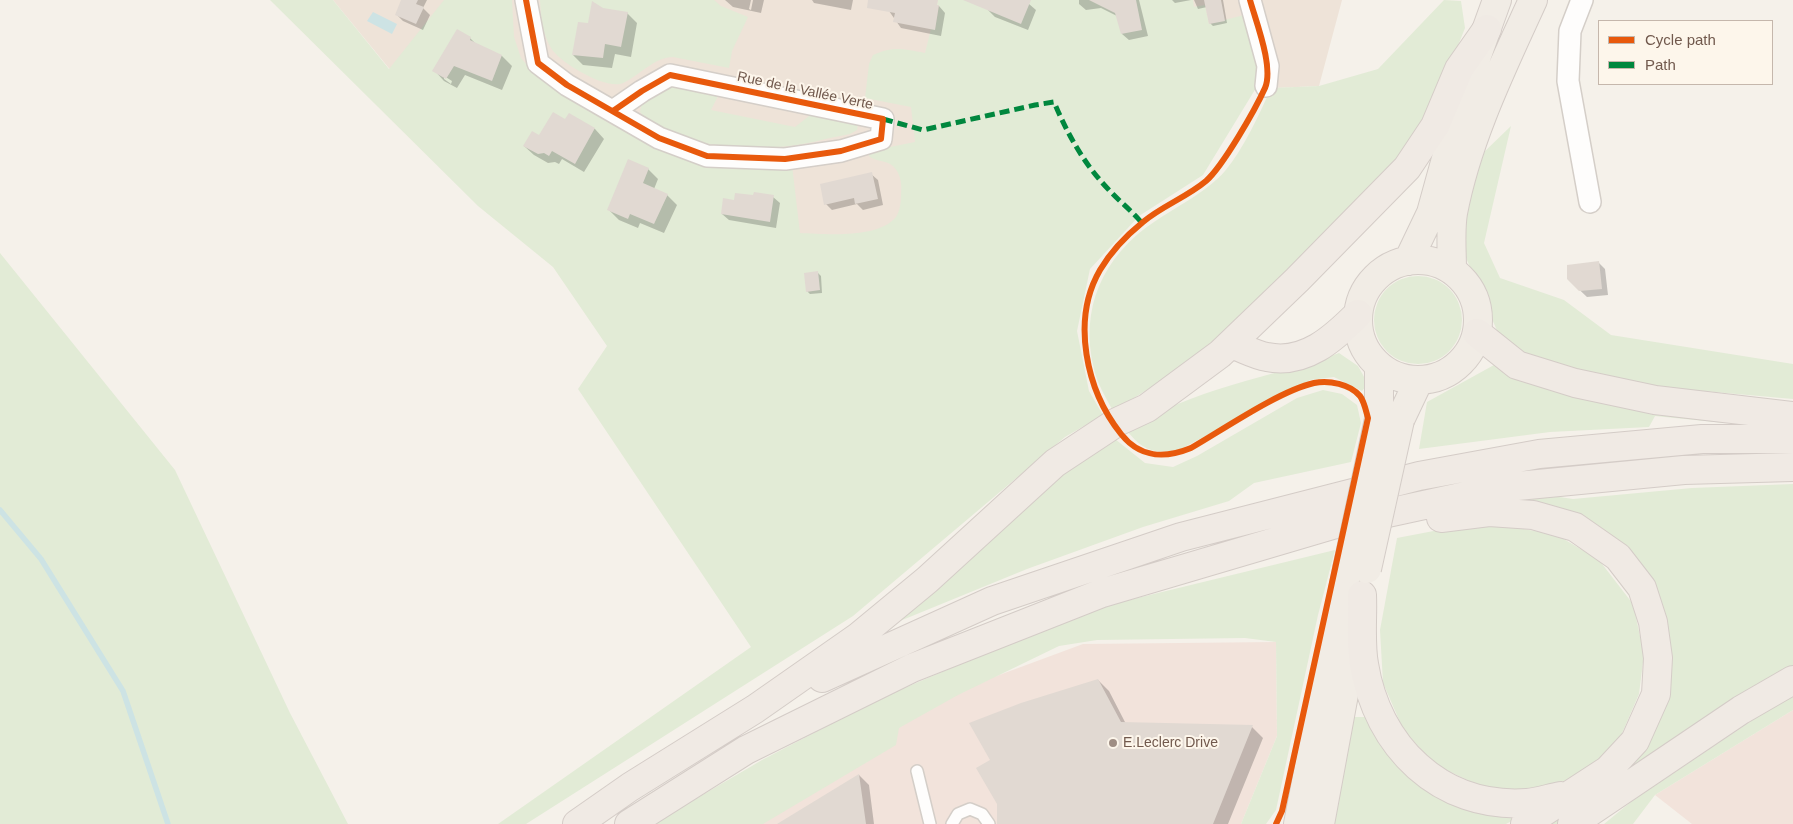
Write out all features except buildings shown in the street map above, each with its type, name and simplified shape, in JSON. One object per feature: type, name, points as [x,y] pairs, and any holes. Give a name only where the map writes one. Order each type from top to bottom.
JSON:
[{"type":"highway","points":[[576,824],[630,787],[755,709],[858,637],[927,580],[1055,463],[1116,422],[1147,408],[1180,386],[1230,344],[1407,168],[1435,126],[1459,69],[1487,29]]},
{"type":"highway","points":[[1230,344],[1267,357],[1285,359],[1306,354],[1326,344],[1358,314]]},
{"type":"highway","points":[[1477,333],[1517,365],[1575,383],[1655,400],[1793,416]]},
{"type":"highway","points":[[755,709],[992,601],[1181,537],[1418,476],[1539,454],[1702,440],[1793,439]]},
{"type":"highway","points":[[629,824],[746,750],[912,668],[1102,593],[1332,525],[1507,488],[1684,470],[1793,467]]},
{"type":"highway","points":[[1204,562],[1413,521],[1489,512],[1533,515],[1575,527],[1618,557],[1642,588],[1653,622],[1658,658],[1656,694],[1635,741],[1608,770],[1525,824]]},
{"type":"highway","points":[[1359,578],[1363,663],[1374,706],[1397,746],[1424,773],[1453,791],[1491,801],[1527,803],[1575,793]]},
{"type":"highway","points":[[1572,824],[1741,710],[1793,680]]},
{"type":"main road","points":[[1408,261],[1431,213],[1466,86],[1497,0]]},
{"type":"main road","points":[[1452,270],[1452,215],[1470,149],[1499,73],[1533,0]]},
{"type":"main road","points":[[1408,261],[1431,261],[1452,270],[1461,278],[1474,298],[1479,321],[1471,349],[1461,363],[1447,373],[1431,379],[1418,380],[1391,374],[1379,366],[1371,358],[1361,337],[1358,314],[1364,296],[1374,279],[1384,270],[1408,261]]},
{"type":"main road","points":[[1320,824],[1359,578],[1390,420],[1379,366]]},
{"type":"main road","points":[[1390,420],[1418,380]]},
{"type":"main road","points":[[1298,824],[1359,578]]},
{"type":"street","name":"Rue de la Vallée Verte","points":[[526,0],[538,62],[567,85],[659,138],[707,156],[785,159],[841,151],[881,139],[883,119],[670,75],[613,111]]},
{"type":"street","points":[[1250,0],[1268,66],[1266,86]]},
{"type":"street","points":[[1582,0],[1570,31],[1568,81],[1590,202]]},
{"type":"lane","points":[[917,771],[930,824]]},
{"type":"lane","points":[[952,824],[958,814],[970,809],[982,814],[989,824]]},
{"type":"shaded area","points":[[333,0],[1342,0],[1319,86],[1252,89],[804,300],[406,89]]},
{"type":"shaded area","points":[[373,12],[397,24],[392,34],[367,21]]},
{"type":"shaded area","points":[[1276,642],[1277,736],[1241,824],[725,824],[902,711],[1083,644]]},
{"type":"shaded area","points":[[1793,710],[1793,824],[1692,824],[1655,795]]},
{"type":"green space","points":[[270,0],[333,0],[389,69],[444,0],[512,0],[514,37],[521,58],[538,78],[612,125],[701,163],[747,168],[792,165],[800,233],[851,234],[865,232],[888,224],[896,217],[901,201],[901,187],[896,169],[890,164],[869,156],[870,151],[915,142],[911,107],[865,98],[869,64],[873,55],[887,50],[925,53],[931,29],[935,29],[939,5],[937,5],[938,0],[1193,0],[1194,7],[1205,5],[1209,24],[1244,15],[1262,72],[1256,88],[1203,175],[1139,216],[1090,269],[1077,331],[1089,391],[1103,415],[1065,437],[853,616],[526,824],[498,824],[751,647],[578,389],[607,346],[553,267],[478,206]]},
{"type":"green space","points":[[540,0],[714,0],[721,6],[748,17],[732,51],[729,68],[673,57],[659,60],[629,80],[616,84],[606,83],[584,74],[563,61],[556,54],[551,48],[544,31]]},
{"type":"green space","points":[[1444,0],[1461,1],[1465,28],[1447,73],[1411,142],[1378,182],[1258,302],[1190,363],[1113,411],[1095,374],[1090,347],[1090,326],[1093,305],[1099,286],[1121,251],[1154,222],[1201,192],[1225,171],[1245,142],[1271,88],[1319,86],[1378,69]]},
{"type":"green space","points":[[671,86],[718,96],[711,110],[795,127],[813,113],[858,123],[857,130],[850,134],[805,144],[778,147],[724,146],[685,139],[652,123],[640,112],[642,101]]},
{"type":"green space","points":[[1511,126],[1484,243],[1500,278],[1564,300],[1611,335],[1793,364],[1793,399],[1658,387],[1569,368],[1504,347],[1461,246],[1465,201],[1482,154]]},
{"type":"green space","points":[[0,253],[175,470],[290,713],[348,824],[0,824]]},
{"type":"green space","points":[[1409,276],[1427,276],[1443,283],[1455,295],[1462,311],[1462,329],[1455,345],[1443,357],[1427,364],[1409,364],[1393,357],[1381,345],[1374,329],[1374,311],[1381,295],[1393,283]]},
{"type":"green space","points":[[1339,353],[1358,366],[1368,384],[1362,391],[1334,377],[1310,380],[1181,449],[1172,451],[1164,452],[1149,449],[1137,442],[1125,428],[1164,409],[1205,394]]},
{"type":"green space","points":[[1494,365],[1512,373],[1726,413],[1725,423],[1655,416],[1649,427],[1550,432],[1419,449],[1427,402]]},
{"type":"green space","points":[[1323,390],[1342,394],[1357,405],[1361,423],[1351,462],[1254,483],[1229,501],[1143,527],[1027,569],[895,623],[988,533],[1110,435],[1145,463],[1173,467],[1197,456],[1297,398]]},
{"type":"green space","points":[[1793,484],[1793,673],[1564,824],[1537,824],[1646,734],[1653,591],[1520,506],[1520,499],[1553,496],[1573,499],[1692,488]]},
{"type":"green space","points":[[1507,526],[1557,535],[1599,560],[1633,604],[1644,654],[1639,694],[1620,738],[1587,772],[1539,791],[1492,792],[1434,764],[1403,729],[1383,683],[1380,630],[1397,538],[1444,529]]},
{"type":"green space","points":[[1335,550],[1318,615],[1276,810],[1266,824],[1241,824],[1277,736],[1276,642],[1245,638],[1097,640],[1059,646],[958,695],[899,728],[896,745],[763,824],[653,824],[762,760],[883,697],[1067,619],[1129,600]]},
{"type":"green space","points":[[1793,693],[1793,710],[1655,795],[1633,824],[1604,824],[1632,801]]},
{"type":"green space","points":[[1354,717],[1367,717],[1496,811],[1517,818],[1506,824],[1331,824]]},
{"type":"waterway","points":[[0,510],[41,559],[123,691],[168,824]]},
{"type":"marked path","points":[[883,119],[923,130],[1054,102],[1084,159],[1109,190],[1142,223]]},
{"type":"cycle path","points":[[526,0],[538,63],[567,85],[659,138],[707,156],[785,159],[841,151],[881,139],[883,119],[670,75],[613,111]]},
{"type":"cycle path","points":[[1250,0],[1266,57],[1267,79],[1265,88],[1230,151],[1213,174],[1191,192],[1143,222],[1125,238],[1109,257],[1100,270],[1091,290],[1086,311],[1085,332],[1086,354],[1091,376],[1099,397],[1121,434],[1128,442],[1144,452],[1162,455],[1181,452],[1191,448],[1268,402],[1300,387],[1314,383],[1326,382],[1351,388],[1360,396],[1364,403],[1368,418],[1282,811],[1276,824]]},
{"type":"place","name":"E.Leclerc Drive","points":[[1113,743]]}]
